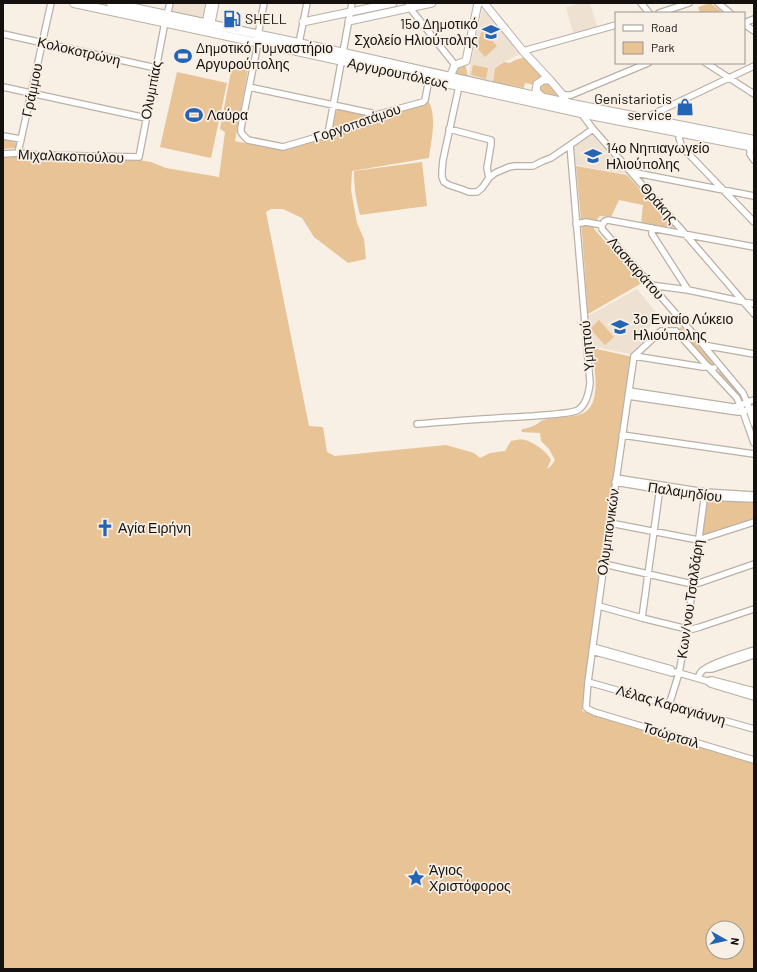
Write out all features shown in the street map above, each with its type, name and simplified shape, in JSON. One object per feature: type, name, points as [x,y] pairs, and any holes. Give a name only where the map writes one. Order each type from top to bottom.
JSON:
[{"type":"main road","name":"Αργυρουπόλεως","points":[[74,3],[166,19],[342,57],[541,96],[570,99],[753,145]]},
{"type":"main road","name":"Αργυρουπόλεως","points":[[111,3],[166,19]]},
{"type":"main road","name":"Αργυρουπόλεως","points":[[258,39],[300,44],[342,57],[429,80],[581,113],[753,145]]},
{"type":"street","name":"Γράμμου","points":[[18,153],[51,3]]},
{"type":"street","name":"Ολυμπίας","points":[[139,157],[170,3]]},
{"type":"street","points":[[208,28],[210,3]]},
{"type":"street","points":[[208,28],[215,3]]},
{"type":"street","points":[[264,3],[249,87],[376,115],[423,102],[425,100],[429,80]]},
{"type":"street","points":[[300,44],[307,3]]},
{"type":"street","points":[[328,134],[352,3]]},
{"type":"street","points":[[303,22],[393,3]]},
{"type":"street","points":[[349,21],[409,5],[432,3]]},
{"type":"street","points":[[450,77],[455,65],[466,61],[478,3]]},
{"type":"street","name":"Θράκης","points":[[484,3],[523,51],[561,93],[570,99],[592,129],[754,314]]},
{"type":"street","points":[[641,3],[648,12]]},
{"type":"street","points":[[662,12],[689,3]]},
{"type":"street","points":[[718,3],[729,12]]},
{"type":"street","points":[[409,5],[455,65]]},
{"type":"street","points":[[745,24],[754,19]]},
{"type":"street","points":[[523,51],[615,25]]},
{"type":"street","points":[[745,25],[754,31]]},
{"type":"street","name":"Κολοκοτρώνη","points":[[3,34],[156,68]]},
{"type":"street","points":[[559,108],[565,106],[570,99],[646,64]]},
{"type":"street","points":[[707,64],[754,94]]},
{"type":"street","points":[[645,118],[754,66]]},
{"type":"street","points":[[541,96],[536,91],[537,84],[543,80],[550,80]]},
{"type":"street","points":[[459,86],[443,160],[442,177],[444,182],[449,185],[469,192],[477,192],[495,173],[509,167],[532,166],[552,158],[592,129]]},
{"type":"street","points":[[3,87],[146,118]]},
{"type":"street","name":"Γοργοποτάμου","points":[[249,87],[241,128],[241,132],[248,140],[283,147],[369,122],[376,115]]},
{"type":"street","points":[[449,130],[491,140],[487,168],[489,178]]},
{"type":"street","points":[[680,132],[679,138],[682,147],[725,190],[754,222]]},
{"type":"street","points":[[3,136],[21,139]]},
{"type":"street","name":"Υμηττού","points":[[417,424],[573,412],[582,407],[586,400],[590,383],[570,145]]},
{"type":"street","points":[[753,145],[750,154],[754,160]]},
{"type":"street","name":"Μιχαλακοπούλου","points":[[3,154],[18,153],[37,155],[139,157]]},
{"type":"street","points":[[631,172],[754,196]]},
{"type":"street","points":[[576,224],[586,222],[602,225],[608,220],[754,247]]},
{"type":"street","name":"Λασκαράτου","points":[[602,225],[602,229],[703,345],[742,393],[751,408],[754,424]]},
{"type":"street","points":[[652,228],[652,234],[688,290]]},
{"type":"street","points":[[650,285],[688,290],[754,304]]},
{"type":"street","points":[[634,355],[661,331],[676,331],[737,398],[754,443]]},
{"type":"street","points":[[703,345],[754,354]]},
{"type":"street","points":[[634,355],[710,369],[718,364]]},
{"type":"street","name":"Ολυμπιονικών","points":[[588,709],[585,703],[634,355]]},
{"type":"street","points":[[628,393],[733,407],[750,400],[754,400]]},
{"type":"street","points":[[628,393],[732,412],[743,412],[751,408]]},
{"type":"street","points":[[622,435],[754,454]]},
{"type":"street","name":"Παλαμηδίου","points":[[616,480],[705,494],[754,499]]},
{"type":"street","points":[[642,618],[660,487]]},
{"type":"street","name":"Παλαμηδίου","points":[[705,494],[754,495]]},
{"type":"street","name":"Κων/νου Τσαλδάρη","points":[[669,705],[687,629],[705,494]]},
{"type":"street","points":[[610,523],[698,540],[754,522]]},
{"type":"street","points":[[604,564],[692,584],[754,564]]},
{"type":"street","points":[[599,606],[687,629],[700,627],[754,608]]},
{"type":"street","points":[[593,649],[673,669],[678,672],[708,681],[711,684],[754,697]]},
{"type":"street","points":[[698,678],[700,673],[711,665],[754,650]]},
{"type":"street","points":[[706,669],[712,669],[754,655]]},
{"type":"street","points":[[708,681],[712,680],[754,691]]},
{"type":"street","name":"Λέλας Καραγιάννη","points":[[588,682],[754,729]]},
{"type":"street","name":"Τσώρτσιλ","points":[[588,709],[754,760]]},
{"type":"shaded area","points":[[173,3],[206,3],[203,19],[172,12]]},
{"type":"shaded area","points":[[590,3],[597,26],[573,33],[566,7]]},
{"type":"shaded area","name":"15ο Δημοτικό Σχολείο Ηλιούπολης","points":[[485,9],[490,15],[490,18],[493,18],[516,45],[514,48],[520,54],[495,67],[493,81],[468,76],[482,11]]},
{"type":"shaded area","name":"14ο Νηπιαγωγείο Ηλιούπολης","points":[[592,135],[626,174],[575,165],[574,147]]},
{"type":"shaded area","name":"3ο Ενιαίο Λύκειο Ηλιούπολης","points":[[637,289],[660,317],[641,336],[644,340],[630,354],[590,346],[588,316]]},
{"type":"green space","points":[[710,3],[721,11],[700,12],[698,7]]},
{"type":"green space","points":[[483,31],[497,46],[485,57],[477,48],[481,32]]},
{"type":"green space","points":[[526,57],[542,76],[534,85],[525,83],[524,88],[493,82],[495,68],[504,62],[510,63]]},
{"type":"green space","points":[[233,61],[249,64],[235,141],[239,142],[285,150],[371,123],[377,118],[424,105],[427,99],[430,105],[433,128],[429,158],[352,171],[351,190],[357,223],[364,239],[366,259],[348,263],[314,237],[302,218],[283,209],[271,209],[266,212],[309,426],[323,427],[327,452],[335,456],[446,445],[474,453],[480,458],[490,453],[505,451],[511,441],[523,440],[529,441],[536,445],[549,457],[551,460],[547,469],[555,460],[549,449],[541,441],[540,433],[522,432],[521,430],[543,420],[578,415],[586,411],[591,405],[596,387],[592,348],[633,357],[582,711],[754,763],[754,969],[3,969],[3,157],[18,156],[140,160],[151,162],[166,168],[219,177],[225,132],[220,129]]},
{"type":"green space","points":[[463,65],[466,67],[468,77],[455,74],[456,69]]},
{"type":"green space","points":[[473,65],[488,68],[486,79],[471,75]]},
{"type":"green space","name":"Λαύρα","points":[[177,72],[227,83],[211,158],[160,147]]},
{"type":"green space","points":[[548,83],[558,94],[557,96],[540,92],[541,85]]},
{"type":"green space","points":[[337,108],[369,115],[369,119],[332,131]]},
{"type":"green space","points":[[3,139],[17,143],[16,148],[3,149]]},
{"type":"green space","points":[[422,162],[427,206],[360,215],[354,183],[354,171]]},
{"type":"green space","points":[[576,166],[627,175],[674,227],[672,228],[641,223],[643,205],[619,200],[611,217],[600,216],[594,229],[642,283],[588,314],[581,220]]},
{"type":"green space","points":[[599,320],[614,337],[605,345],[590,329]]},
{"type":"green space","points":[[681,327],[711,360],[714,364],[713,365],[709,364],[678,330]]},
{"type":"green space","points":[[719,371],[721,371],[741,394],[740,397],[719,374]]},
{"type":"green space","points":[[711,499],[754,501],[754,519],[704,536],[702,524],[707,501]]},
{"type":"place","name":"SHELL","points":[[232,19]]},
{"type":"place","name":"15ο Δημοτικό Σχολείο Ηλιούπολης","points":[[491,32]]},
{"type":"place","name":"Δημοτικό Γυμναστήριο Αργυρούπολης","points":[[183,56]]},
{"type":"place","name":"Genistariotis service","points":[[685,107]]},
{"type":"place","name":"Λαύρα","points":[[194,115]]},
{"type":"place","name":"14ο Νηπιαγωγείο Ηλιούπολης","points":[[593,156]]},
{"type":"place","name":"3ο Ενιαίο Λύκειο Ηλιούπολης","points":[[620,327]]},
{"type":"place","name":"Αγία Ειρήνη","points":[[105,528]]},
{"type":"place","name":"Άγιος Χριστόφορος","points":[[416,878]]}]
